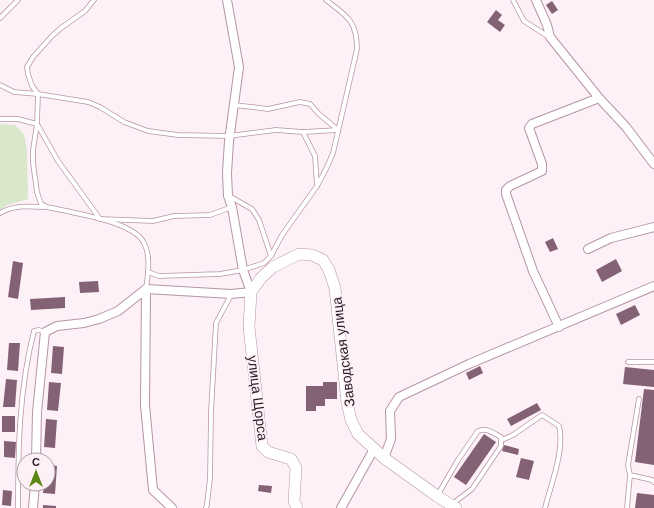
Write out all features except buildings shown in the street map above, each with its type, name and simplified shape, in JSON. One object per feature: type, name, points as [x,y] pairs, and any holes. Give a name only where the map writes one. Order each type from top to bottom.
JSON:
[{"type":"street","points":[[36,452],[37,412],[45,332],[57,326],[84,323],[99,319],[118,311],[146,289],[231,294],[251,292],[243,270],[232,207],[228,196],[227,173],[229,136],[239,67],[227,0]]},
{"type":"street","points":[[536,0],[547,25],[550,37],[599,98],[626,127],[654,164]]},
{"type":"street","points":[[560,327],[533,271],[506,194],[506,190],[510,186],[542,171],[542,164],[529,128],[532,124],[599,98]]},
{"type":"street","points":[[588,249],[611,238],[654,227]]},
{"type":"street","name":"Заводская улица","points":[[251,292],[261,278],[273,267],[299,254],[312,255],[323,260],[335,288],[347,402],[351,420],[358,434],[384,458],[453,507]]},
{"type":"street","points":[[384,458],[391,439],[390,411],[399,397],[469,364],[560,327],[654,286]]},
{"type":"street","points":[[146,289],[145,405],[153,490],[172,508]]},
{"type":"street","name":"улица Щорса","points":[[251,292],[249,327],[262,446],[268,452],[291,460],[296,468],[294,501],[297,508]]},
{"type":"street","points":[[341,508],[374,449]]},
{"type":"street","points":[[33,508],[34,492]]},
{"type":"lane","points":[[0,18],[18,0]]},
{"type":"lane","points":[[47,207],[41,204],[34,178],[33,150],[37,124],[38,94],[32,86],[27,67],[33,57],[52,36],[85,11],[94,0]]},
{"type":"lane","points":[[148,272],[159,276],[220,274],[243,270],[264,263],[271,256],[282,235],[318,186],[333,153],[350,86],[357,49],[357,36],[353,25],[345,15],[326,0]]},
{"type":"lane","points":[[514,0],[524,21],[550,37]]},
{"type":"lane","points":[[0,85],[14,92],[38,94],[88,102],[100,106],[124,122],[148,131],[178,135],[229,136],[276,130],[303,132],[338,130]]},
{"type":"lane","points":[[233,105],[268,108],[300,102],[310,104],[338,130]]},
{"type":"lane","points":[[0,119],[18,119],[37,124],[58,161],[100,219]]},
{"type":"lane","points":[[303,132],[315,156],[318,186]]},
{"type":"lane","points":[[228,196],[252,209],[259,220],[271,256]]},
{"type":"lane","points":[[0,213],[8,209],[25,206],[47,207],[100,219],[129,229],[142,238],[147,252],[148,272],[146,289]]},
{"type":"lane","points":[[100,219],[153,221],[174,216],[210,215],[232,207]]},
{"type":"lane","points":[[206,508],[210,478],[211,412],[216,323],[231,294]]},
{"type":"lane","points":[[18,508],[20,411],[24,381],[34,332],[39,330],[45,332]]},
{"type":"lane","points":[[628,362],[654,362]]},
{"type":"lane","points":[[627,508],[630,475],[628,465],[639,399]]},
{"type":"lane","points":[[502,440],[513,435],[542,415],[559,426],[561,436],[556,466],[545,508]]},
{"type":"lane","points":[[437,496],[478,430],[486,429],[501,437],[501,446],[472,489],[453,507]]},
{"type":"lane","points":[[630,475],[652,480],[654,482]]},
{"type":"green space","points":[[0,124],[15,125],[24,134],[27,150],[28,199],[8,205],[0,210]]}]
